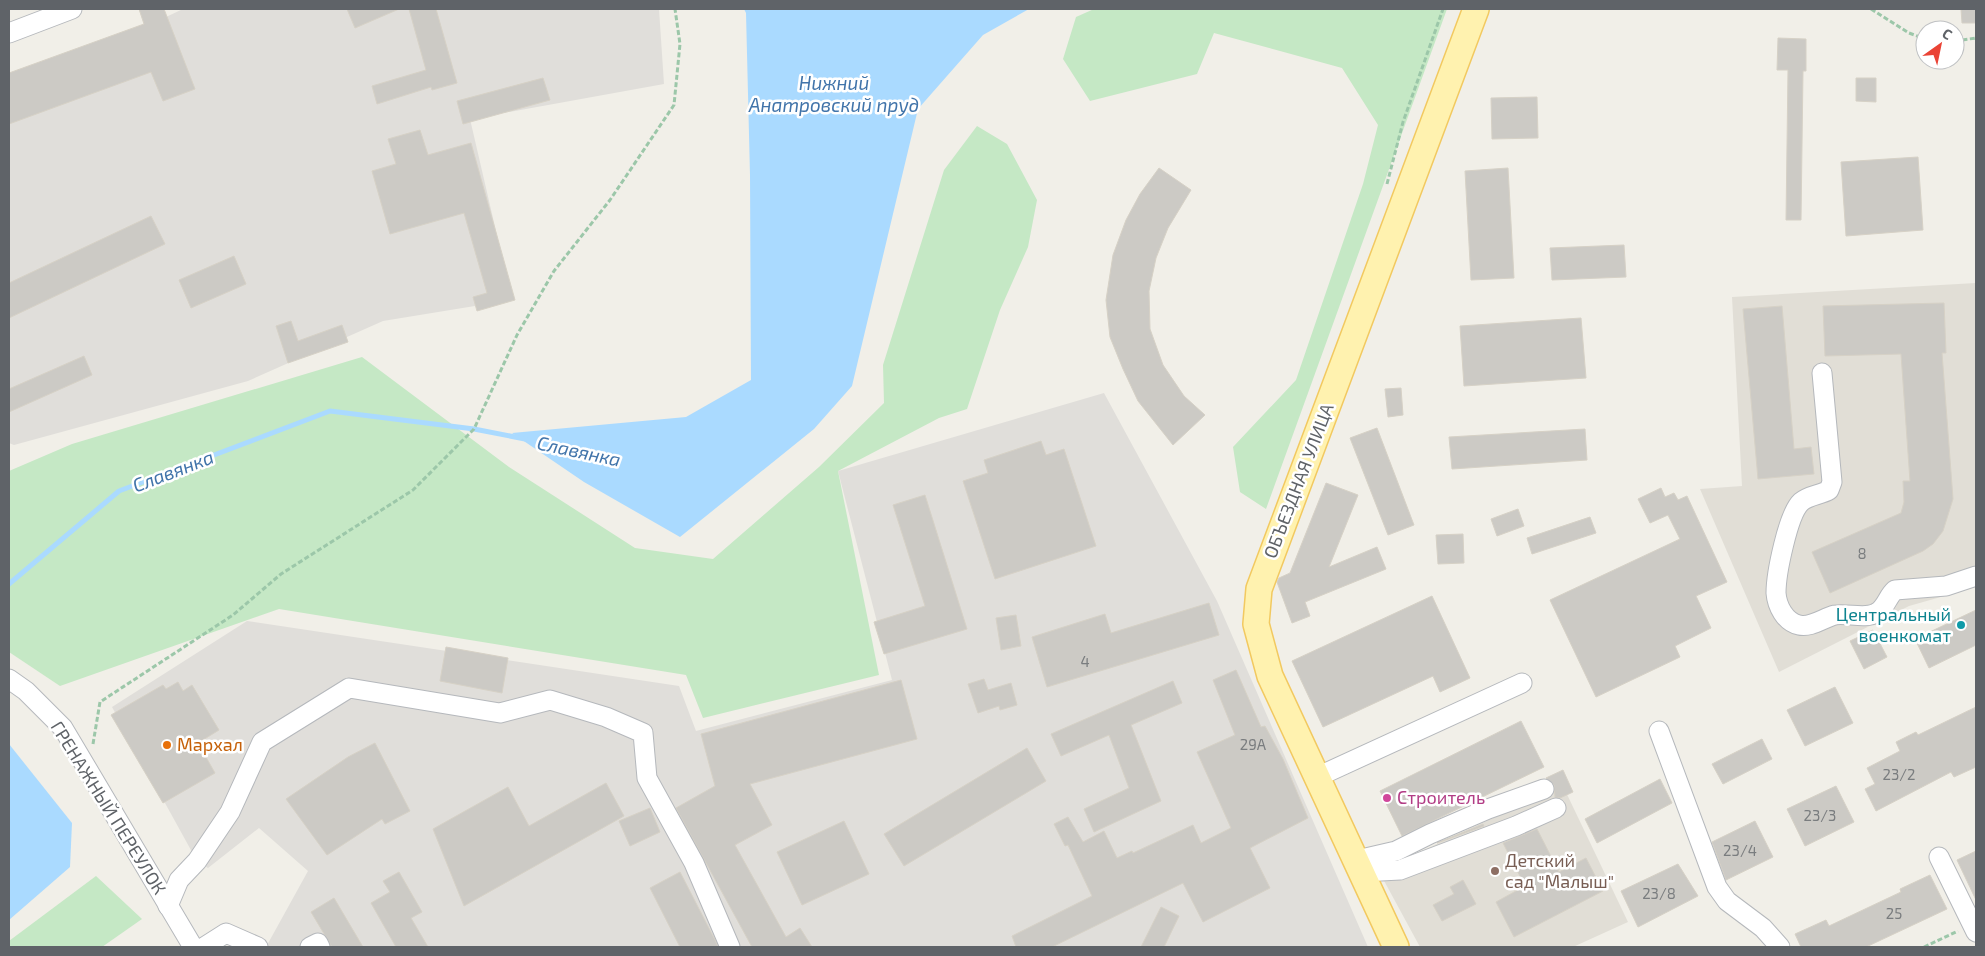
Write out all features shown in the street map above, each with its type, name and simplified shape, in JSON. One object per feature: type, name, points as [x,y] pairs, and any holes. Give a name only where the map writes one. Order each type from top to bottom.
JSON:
[{"type":"main road","name":"ОБЪЕЗДНАЯ УЛИЦА","points":[[1396,947],[1270,676],[1256,624],[1259,589],[1476,9]]},
{"type":"street","points":[[9,34],[72,9]]},
{"type":"street","points":[[1822,373],[1832,482],[1829,490],[1802,502],[1791,518],[1777,579],[1776,594],[1780,610],[1788,620],[1798,625],[1808,625],[1834,615],[1874,615],[1883,608],[1895,590],[1946,586],[1976,576]]},
{"type":"street","name":"ГРЕНАЖНЫЙ ПЕРЕУЛОК","points":[[9,679],[26,692],[63,728],[193,947]]},
{"type":"street","points":[[1317,777],[1522,683]]},
{"type":"street","points":[[168,906],[179,880],[197,861],[230,812],[262,742],[348,688],[500,713],[550,700],[606,717],[644,733],[647,778],[694,863],[730,947]]},
{"type":"street","points":[[1659,731],[1717,886],[1727,901],[1763,928],[1780,947]]},
{"type":"street","points":[[1359,866],[1488,809],[1544,789]]},
{"type":"street","points":[[1359,866],[1400,870],[1516,826],[1556,808]]},
{"type":"street","points":[[1938,857],[1974,928]]},
{"type":"street","points":[[204,947],[226,933],[258,947]]},
{"type":"street","points":[[310,947],[318,943],[320,947]]},
{"type":"path","points":[[88,769],[100,702],[233,615],[281,574],[413,490],[474,429],[517,335],[554,271],[610,200],[674,105],[680,44],[676,9]]},
{"type":"path","points":[[1871,9],[1915,35]]},
{"type":"path","points":[[1924,947],[1974,928]]},
{"type":"shaded area","points":[[183,9],[659,9],[664,84],[470,119],[512,300],[383,321],[248,381],[14,445],[9,443],[9,91]]},
{"type":"shaded area","points":[[1976,283],[1976,587],[1909,606],[1779,672],[1700,489],[1742,486],[1732,297]]},
{"type":"shaded area","points":[[1104,393],[1217,601],[1368,947],[266,947],[308,871],[259,828],[208,868],[197,861],[112,707],[247,621],[679,686],[696,731],[892,680],[838,471]]},
{"type":"shaded area","name":"Детский сад \"Малыш\"","points":[[1563,786],[1628,922],[1573,947],[1420,947],[1382,877],[1391,865]]},
{"type":"green space","points":[[1094,9],[1447,9],[1266,509],[1240,492],[1233,447],[1296,380],[1363,184],[1378,125],[1342,68],[1214,33],[1197,74],[1090,101],[1063,59],[1076,17]]},
{"type":"green space","points":[[977,126],[1007,144],[1037,200],[1028,247],[1000,310],[967,409],[939,418],[838,471],[879,675],[703,718],[686,675],[279,609],[60,686],[9,652],[9,471],[72,444],[362,357],[509,467],[635,548],[713,559],[819,467],[884,403],[883,365],[944,170]]},
{"type":"green space","points":[[96,876],[142,919],[102,947],[9,947],[9,941]]},
{"type":"water","name":"Нижний Анатровский пруд","points":[[744,9],[1029,9],[983,35],[918,109],[852,386],[814,429],[680,537],[584,482],[512,433],[686,417],[751,380],[750,175],[746,13]]},
{"type":"water","points":[[9,744],[72,823],[70,867],[9,920]]},
{"type":"building","points":[[139,9],[164,9],[195,89],[163,101],[151,72],[9,124],[9,73],[144,24]]},
{"type":"building","points":[[347,9],[399,9],[355,28]]},
{"type":"building","points":[[409,9],[436,9],[457,83],[432,90],[431,87],[377,104],[372,86],[426,70]]},
{"type":"building","points":[[1961,9],[1976,9],[1976,23],[1965,23],[1965,20],[1962,20]]},
{"type":"building","points":[[1778,38],[1806,39],[1806,71],[1803,71],[1801,220],[1786,220],[1788,70],[1777,70]]},
{"type":"building","points":[[543,78],[550,100],[463,124],[457,101]]},
{"type":"building","points":[[1856,78],[1876,78],[1876,102],[1856,101]]},
{"type":"building","points":[[1537,97],[1538,138],[1492,139],[1491,98]]},
{"type":"building","points":[[420,130],[428,155],[471,143],[515,300],[477,311],[473,297],[487,293],[464,213],[390,234],[372,171],[396,164],[388,139]]},
{"type":"building","points":[[1918,157],[1923,230],[1846,236],[1841,162]]},
{"type":"building","points":[[1159,168],[1191,190],[1168,228],[1156,258],[1149,291],[1150,329],[1163,365],[1184,396],[1205,415],[1173,445],[1138,401],[1123,369],[1110,337],[1106,300],[1113,255],[1126,220],[1140,194]]},
{"type":"building","points":[[1508,168],[1514,278],[1471,280],[1465,171]]},
{"type":"building","points":[[151,216],[165,244],[9,318],[9,283]]},
{"type":"building","points":[[1624,245],[1626,277],[1552,280],[1550,248]]},
{"type":"building","points":[[234,256],[246,284],[191,308],[179,280]]},
{"type":"building","points":[[1944,303],[1946,353],[1942,353],[1953,499],[1943,531],[1933,544],[1923,551],[1830,593],[1812,552],[1901,513],[1904,502],[1903,481],[1910,481],[1901,354],[1825,356],[1823,306]]},
{"type":"building","points":[[1782,306],[1794,449],[1811,447],[1814,474],[1758,479],[1743,309]]},
{"type":"building","points":[[1581,318],[1586,378],[1464,386],[1460,326]]},
{"type":"building","points":[[291,321],[298,341],[342,325],[348,342],[288,363],[276,326]]},
{"type":"building","points":[[84,356],[92,375],[9,412],[9,389]]},
{"type":"building","points":[[1401,388],[1403,415],[1388,417],[1385,389]]},
{"type":"building","points":[[1377,428],[1414,525],[1388,535],[1350,438]]},
{"type":"building","points":[[1585,429],[1587,460],[1452,469],[1449,437]]},
{"type":"building","points":[[1041,441],[1046,455],[1064,449],[1096,546],[995,579],[963,481],[988,473],[984,460]]},
{"type":"building","points":[[1326,483],[1358,495],[1329,567],[1377,547],[1386,569],[1305,602],[1310,616],[1292,623],[1277,582],[1279,578],[1290,573]]},
{"type":"building","points":[[1661,488],[1665,497],[1674,493],[1678,500],[1687,496],[1727,582],[1696,596],[1711,628],[1675,646],[1680,657],[1596,697],[1550,600],[1680,539],[1668,515],[1650,523],[1638,499]]},
{"type":"building","points":[[925,495],[967,629],[884,654],[874,622],[925,606],[893,505]]},
{"type":"building","points":[[1518,509],[1524,526],[1497,536],[1491,519]]},
{"type":"building","points":[[1590,517],[1596,533],[1532,554],[1527,538]]},
{"type":"building","points":[[1463,534],[1464,563],[1438,564],[1436,535]]},
{"type":"building","points":[[1432,596],[1470,678],[1440,692],[1433,676],[1323,727],[1292,661]]},
{"type":"building","points":[[1209,603],[1219,635],[1047,687],[1032,637],[1105,614],[1111,633]]},
{"type":"building","name":"Центральный военкомат","points":[[1976,610],[1976,645],[1929,668],[1915,639]]},
{"type":"building","points":[[1016,615],[1021,646],[1001,650],[996,618]]},
{"type":"building","points":[[1873,630],[1887,657],[1864,669],[1850,641]]},
{"type":"building","points":[[446,647],[508,658],[502,693],[440,681]]},
{"type":"building","points":[[1236,670],[1261,727],[1265,726],[1283,759],[1308,818],[1250,848],[1270,888],[1203,922],[1183,883],[1052,947],[1016,947],[1012,936],[1092,896],[1068,845],[1065,846],[1054,824],[1068,817],[1083,842],[1104,831],[1117,858],[1132,851],[1133,853],[1193,825],[1201,843],[1231,828],[1197,752],[1235,735],[1213,680]]},
{"type":"building","points":[[984,679],[988,690],[1011,683],[1017,705],[1000,710],[999,706],[978,713],[968,684]]},
{"type":"building","points":[[901,680],[917,739],[750,784],[772,825],[735,845],[786,937],[800,928],[812,947],[752,947],[676,808],[715,786],[701,734]]},
{"type":"building","points":[[1173,681],[1182,703],[1131,725],[1161,801],[1094,832],[1084,809],[1129,788],[1109,735],[1061,756],[1051,734]]},
{"type":"building","points":[[178,682],[183,691],[192,685],[219,730],[198,743],[215,773],[163,803],[111,715],[163,685],[166,689]]},
{"type":"building","points":[[1835,687],[1853,723],[1805,746],[1787,710]]},
{"type":"building","points":[[1976,707],[1976,767],[1954,777],[1951,772],[1876,811],[1865,789],[1875,784],[1867,768],[1900,751],[1896,742],[1916,732],[1918,735]]},
{"type":"building","points":[[1521,721],[1544,767],[1402,836],[1380,791]]},
{"type":"building","points":[[1762,739],[1772,759],[1723,784],[1712,764]]},
{"type":"building","points":[[375,743],[410,811],[385,824],[382,819],[327,855],[286,799],[348,757]]},
{"type":"building","points":[[1027,748],[1046,781],[904,866],[884,834]]},
{"type":"building","points":[[1563,770],[1573,792],[1560,798],[1555,797],[1554,785],[1546,778]]},
{"type":"building","points":[[1660,779],[1672,803],[1597,843],[1585,819]]},
{"type":"building","points":[[606,783],[624,816],[464,906],[433,829],[508,787],[529,826]]},
{"type":"building","points":[[1836,786],[1854,822],[1805,846],[1787,809]]},
{"type":"building","points":[[650,808],[660,832],[630,846],[619,821]]},
{"type":"building","points":[[844,821],[869,874],[802,905],[777,852]]},
{"type":"building","points":[[1755,821],[1773,857],[1726,880],[1712,842]]},
{"type":"building","points":[[1483,824],[1484,826],[1437,843]]},
{"type":"building","points":[[1537,829],[1559,872],[1586,858],[1603,891],[1514,937],[1496,902],[1525,886],[1503,843]]},
{"type":"building","points":[[1976,851],[1976,900],[1957,860]]},
{"type":"building","points":[[1678,864],[1698,896],[1638,927],[1621,891]]},
{"type":"building","points":[[399,872],[422,912],[411,918],[428,947],[396,947],[371,903],[390,892],[383,881]]},
{"type":"building","points":[[680,872],[718,947],[680,947],[650,888]]},
{"type":"building","points":[[1930,875],[1947,909],[1866,947],[1801,947],[1795,934],[1826,920],[1829,926],[1901,892],[1900,889]]},
{"type":"building","points":[[1463,880],[1476,904],[1442,921],[1433,905],[1454,894],[1450,887]]},
{"type":"building","points":[[334,898],[363,947],[332,947],[311,912]]},
{"type":"building","points":[[1161,907],[1179,916],[1164,947],[1141,947]]},
{"type":"waterway","name":"Славянка","points":[[9,584],[119,491],[330,411],[474,429],[525,439]]},
{"type":"place","name":"Центральный военкомат","points":[[1961,625]]},
{"type":"place","name":"Мархал","points":[[167,745]]},
{"type":"place","name":"Строитель","points":[[1387,798]]},
{"type":"place","name":"Детский сад \"Малыш\"","points":[[1495,871]]}]
